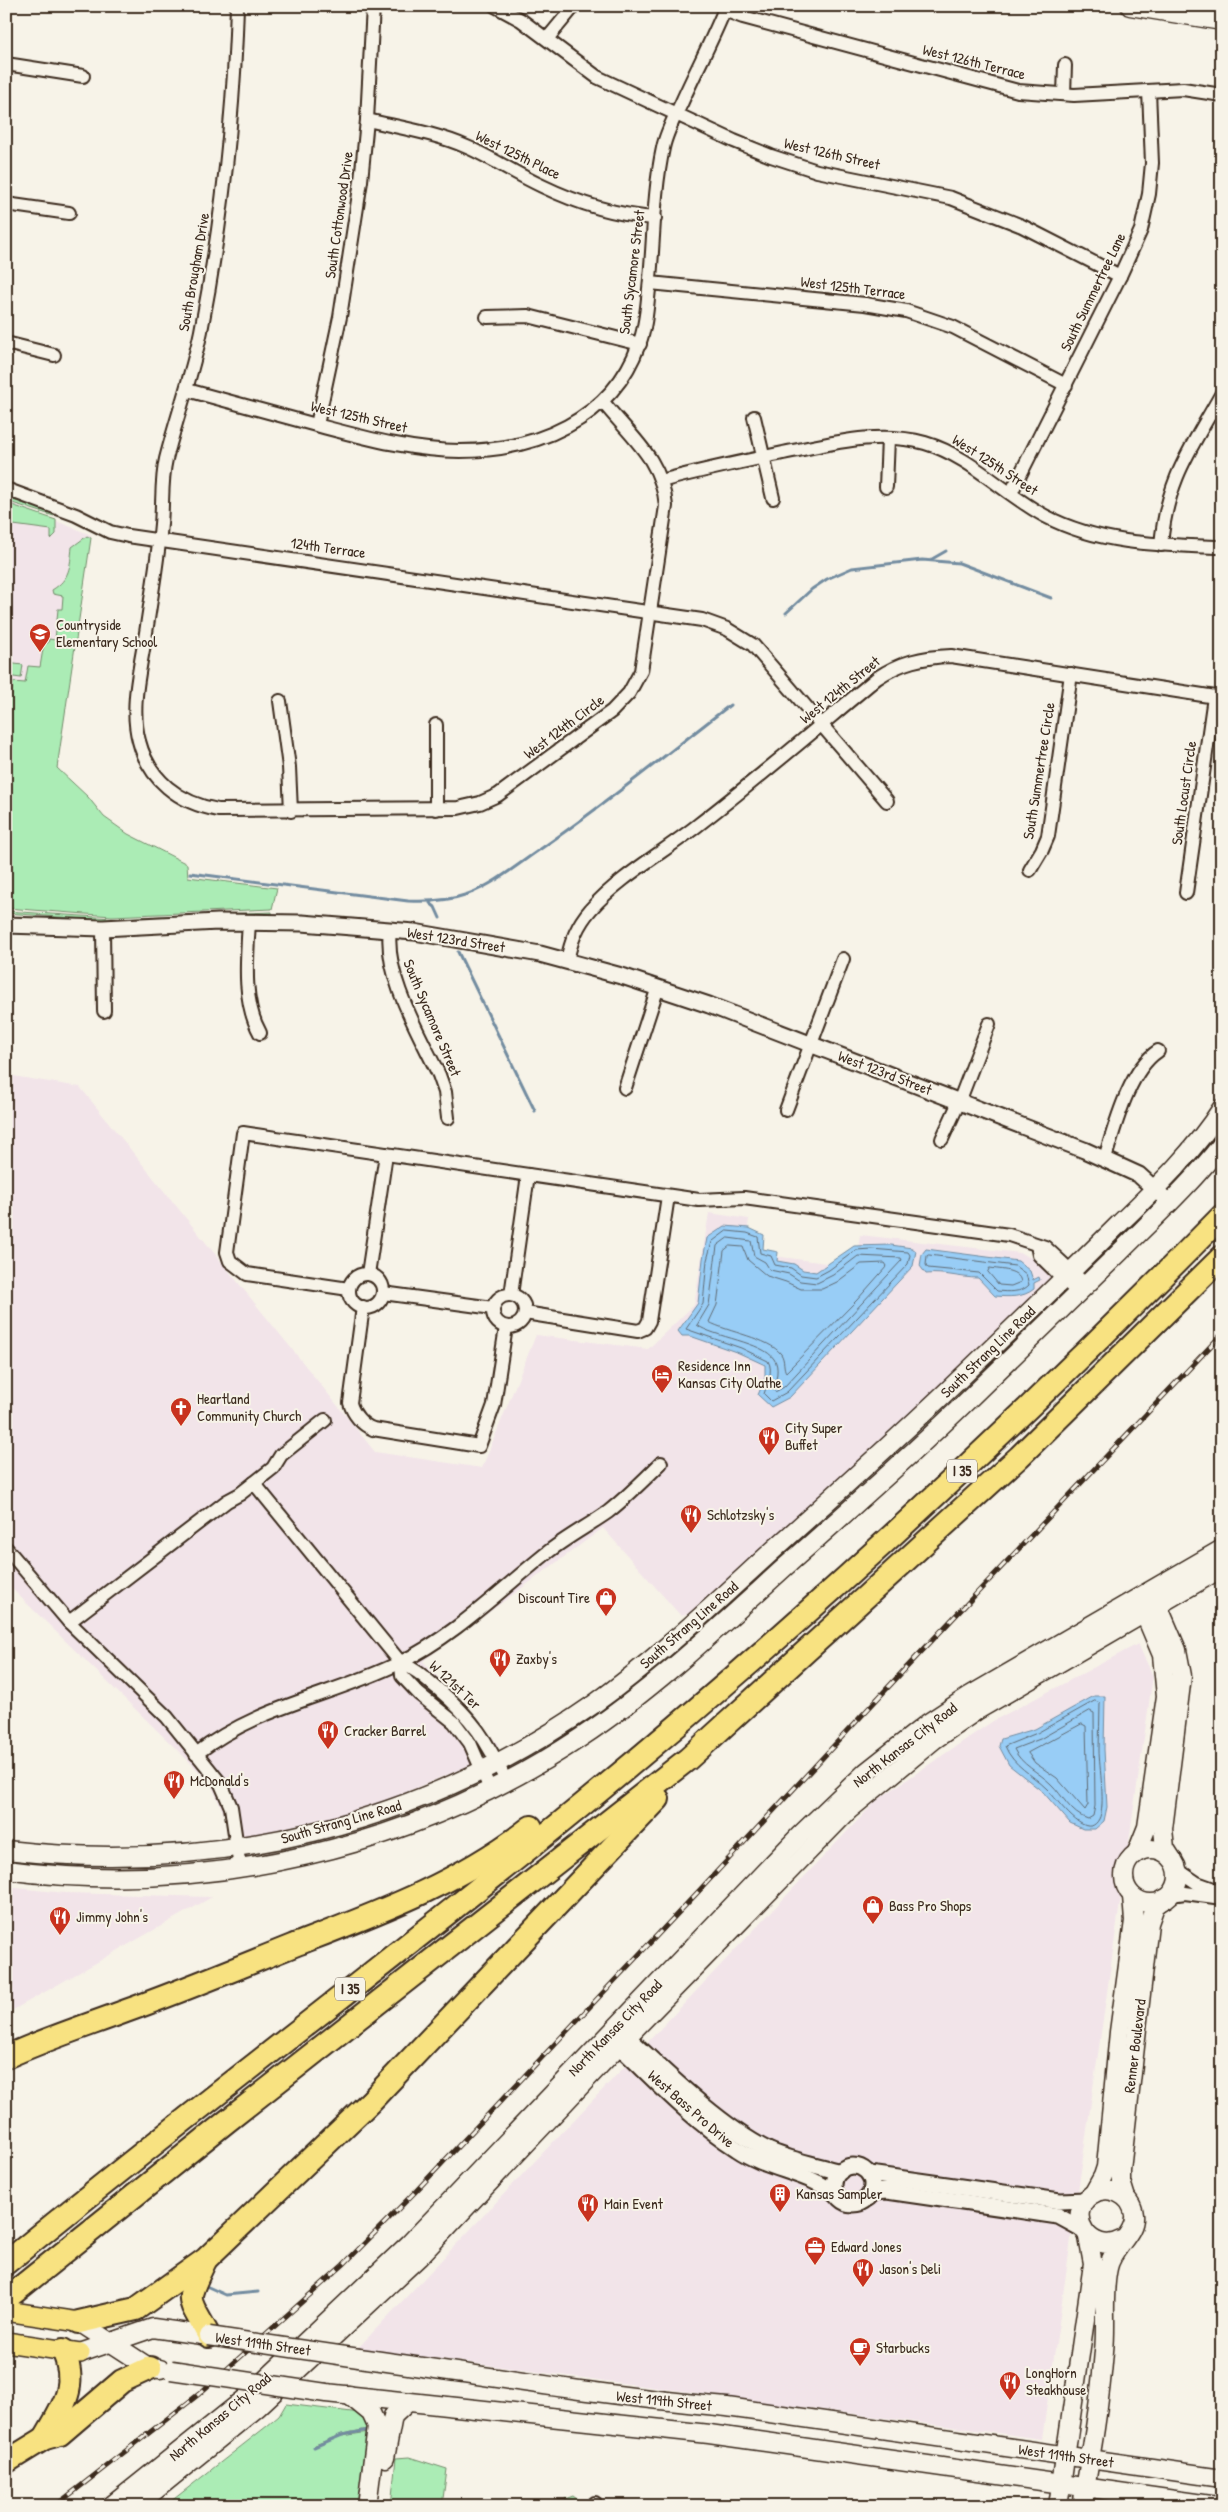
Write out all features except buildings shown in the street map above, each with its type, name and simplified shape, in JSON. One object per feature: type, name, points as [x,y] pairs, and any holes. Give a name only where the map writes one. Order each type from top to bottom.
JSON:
[{"type":"highway","name":"I 35","points":[[6,2263],[208,2100],[472,1895],[691,1713],[947,1486],[1095,1344],[1222,1216]]},
{"type":"highway","name":"I 35","points":[[6,2299],[219,2128],[688,1759],[1012,1464],[1222,1257]]},
{"type":"highway","points":[[6,2057],[37,2042],[128,2011],[382,1912],[449,1880],[512,1843],[671,1717],[691,1713]]},
{"type":"highway","points":[[79,2322],[136,2308],[206,2259],[370,2102],[436,2034],[635,1821],[681,1777],[688,1759]]},
{"type":"highway","points":[[206,2259],[189,2295],[190,2304],[209,2336]]},
{"type":"highway","points":[[45,2438],[70,2389],[71,2352]]},
{"type":"highway","points":[[6,2462],[45,2438],[60,2434],[122,2381],[160,2369]]},
{"type":"main road","points":[[1130,6],[1222,21]]},
{"type":"main road","name":"South Strang Line Road","points":[[6,1850],[105,1857],[166,1855],[236,1848],[321,1831],[437,1792],[498,1763],[567,1722],[598,1701],[698,1619],[904,1433],[1155,1188],[1199,1140],[1222,1108]]},
{"type":"main road","name":"South Strang Line Road","points":[[6,1870],[67,1877],[150,1877],[240,1868],[294,1858],[371,1838],[450,1809],[506,1781],[578,1740],[647,1690],[919,1448],[1170,1203],[1222,1144]]},
{"type":"main road","points":[[1147,1601],[1222,1549]]},
{"type":"main road","points":[[1147,1601],[1222,1568]]},
{"type":"main road","points":[[1147,1601],[1177,1650],[1182,1676],[1163,1829],[1165,1848],[1175,1865],[1178,1879],[1167,1897],[1148,1903],[1132,1896],[1126,1888],[1124,1872],[1126,1864],[1137,1852],[1147,1827],[1166,1696],[1162,1655],[1147,1601]]},
{"type":"main road","name":"North Kansas City Road","points":[[110,2506],[248,2397],[409,2244],[848,1810],[904,1763],[976,1711],[1147,1601]]},
{"type":"main road","points":[[1137,1852],[1152,1849],[1160,1850],[1175,1865]]},
{"type":"main road","name":"Renner Boulevard","points":[[1089,2197],[1103,2176],[1106,2167],[1118,2032],[1134,1921],[1132,1896]]},
{"type":"main road","name":"Renner Boulevard","points":[[1126,2198],[1121,2182],[1121,2170],[1149,1923],[1155,1906],[1167,1897]]},
{"type":"main road","name":"North Kansas City Road","points":[[136,2506],[258,2407],[418,2258],[618,2036]]},
{"type":"main road","points":[[1058,2506],[1092,2264],[1080,2214],[1089,2197],[1110,2190],[1126,2198],[1132,2206],[1134,2220],[1128,2234],[1121,2240],[1111,2258],[1106,2278],[1104,2351],[1082,2506]]},
{"type":"main road","points":[[1085,2233],[1104,2244],[1121,2240]]},
{"type":"main road","name":"West 119th Street","points":[[6,2312],[79,2322],[109,2343],[160,2369],[326,2393],[709,2434],[1217,2506]]},
{"type":"main road","name":"West 119th Street","points":[[6,2342],[71,2352],[109,2343],[153,2328],[550,2387],[649,2400],[727,2407],[1222,2478]]},
{"type":"main road","points":[[349,2395],[371,2413],[376,2426],[367,2506]]},
{"type":"main road","points":[[378,2506],[393,2416],[408,2402]]},
{"type":"street","name":"South Brougham Drive","points":[[159,540],[166,459],[187,390],[205,309],[220,216],[230,131],[238,6]]},
{"type":"street","name":"South Cottonwood Drive","points":[[317,425],[350,263],[367,120],[373,6]]},
{"type":"street","name":"West 126th Street","points":[[495,6],[521,20],[597,77],[734,141],[791,163],[857,179],[928,192],[983,210],[1120,276]]},
{"type":"street","name":"West 126th Terrace","points":[[725,8],[743,17],[1003,88],[1033,93],[1064,94],[1183,89],[1222,95]]},
{"type":"street","name":"South Sycamore Street","points":[[528,443],[561,430],[583,418],[602,402],[625,374],[640,344],[650,283],[662,149],[725,8]]},
{"type":"street","points":[[547,39],[571,10]]},
{"type":"street","points":[[6,64],[83,76]]},
{"type":"street","points":[[1064,94],[1065,65]]},
{"type":"street","name":"South Summertree Lane","points":[[1010,493],[1066,385],[1141,230],[1149,194],[1152,163],[1150,91]]},
{"type":"street","name":"West 125th Place","points":[[367,120],[433,134],[467,147],[542,186],[582,202],[630,215],[655,218]]},
{"type":"street","points":[[6,204],[69,213]]},
{"type":"street","name":"West 125th Terrace","points":[[650,283],[865,304],[906,311],[953,328],[1066,385]]},
{"type":"street","points":[[487,317],[528,316],[640,344]]},
{"type":"street","points":[[6,343],[54,355]]},
{"type":"street","name":"West 125th Street","points":[[187,390],[374,440],[458,451],[497,449],[528,443]]},
{"type":"street","points":[[1161,545],[1166,506],[1175,478],[1182,462],[1218,409],[1222,393]]},
{"type":"street","points":[[602,402],[647,453],[656,467],[661,481],[666,506],[652,612]]},
{"type":"street","points":[[754,417],[772,498]]},
{"type":"street","name":"West 125th Street","points":[[661,481],[763,457],[859,438],[910,440],[939,448],[1044,516],[1087,534],[1114,540],[1161,545],[1222,548]]},
{"type":"street","points":[[886,487],[888,438]]},
{"type":"street","name":"124th Terrace","points":[[6,490],[76,515],[110,532],[702,620],[741,637],[769,661],[887,801]]},
{"type":"street","name":"West 124th Circle","points":[[159,540],[136,716],[138,740],[146,761],[164,785],[194,804],[218,810],[436,809],[469,806],[498,795],[612,711],[630,693],[641,671],[652,612]]},
{"type":"street","name":"West 124th Street","points":[[567,961],[573,936],[580,924],[590,910],[608,893],[698,826],[889,670],[906,662],[925,657],[950,656],[1218,697]]},
{"type":"street","name":"South Summertree Circle","points":[[1030,870],[1048,836],[1071,674]]},
{"type":"street","name":"South Locust Circle","points":[[1186,893],[1218,697]]},
{"type":"street","points":[[280,702],[289,767],[292,810]]},
{"type":"street","points":[[436,725],[436,809]]},
{"type":"street","points":[[248,922],[249,998],[253,1022],[260,1033]]},
{"type":"street","name":"West 123rd Street","points":[[6,925],[103,928],[248,922],[302,922],[456,938],[567,961],[658,987],[1105,1158],[1139,1175],[1170,1203]]},
{"type":"street","points":[[103,928],[104,1011]]},
{"type":"street","name":"South Sycamore Street","points":[[390,930],[389,949],[393,974],[445,1092],[448,1118]]},
{"type":"street","points":[[786,1110],[843,959]]},
{"type":"street","points":[[625,1088],[658,987]]},
{"type":"street","points":[[942,1139],[959,1102],[989,1024]]},
{"type":"street","points":[[1105,1158],[1133,1083],[1147,1058],[1158,1052]]},
{"type":"street","points":[[349,1289],[246,1274],[230,1261],[227,1252],[243,1133],[668,1196],[699,1200],[744,1198],[1009,1235],[1045,1247],[1067,1275],[1082,1289]]},
{"type":"street","points":[[368,1274],[386,1154]]},
{"type":"street","points":[[511,1295],[528,1175]]},
{"type":"street","points":[[525,1313],[638,1331],[645,1328],[649,1321],[668,1196]]},
{"type":"street","points":[[349,1289],[358,1277],[368,1274]]},
{"type":"street","points":[[349,1289],[352,1300],[363,1307],[376,1304],[382,1293],[381,1283],[368,1274]]},
{"type":"street","points":[[382,1293],[492,1308]]},
{"type":"street","points":[[511,1295],[523,1303],[525,1313],[520,1322],[506,1327],[494,1318],[492,1308],[499,1297],[511,1295]]},
{"type":"street","points":[[363,1307],[350,1403],[352,1410],[366,1426],[373,1429],[480,1446],[494,1405],[506,1327]]},
{"type":"street","points":[[69,1622],[227,1501],[254,1483],[273,1468],[281,1455],[325,1420]]},
{"type":"street","points":[[196,1754],[220,1736],[246,1722],[275,1709],[369,1677],[401,1663],[454,1630],[549,1550],[625,1498],[661,1463]]},
{"type":"street","points":[[254,1483],[401,1663]]},
{"type":"street","points":[[6,1548],[69,1622],[167,1717],[221,1784],[230,1807],[240,1868]]},
{"type":"street","name":"W 121st Ter","points":[[490,1789],[470,1743],[454,1722],[419,1694],[402,1676],[401,1663],[414,1669],[465,1712],[483,1736],[506,1781]]},
{"type":"street","points":[[1175,1865],[1197,1883],[1222,1892]]},
{"type":"street","points":[[1167,1897],[1185,1893],[1222,1898]]},
{"type":"street","name":"West Bass Pro Drive","points":[[618,2036],[744,2136],[769,2150],[795,2161],[840,2172]]},
{"type":"street","name":"West Bass Pro Drive","points":[[618,2036],[691,2112],[738,2150],[765,2164],[815,2180],[837,2195]]},
{"type":"street","points":[[1085,2233],[1058,2216],[916,2195],[881,2191],[874,2192],[858,2204],[852,2204],[840,2200],[834,2183],[840,2172],[852,2166],[859,2167],[869,2174],[1060,2201],[1089,2197]]},
{"type":"street","points":[[868,2198],[872,2186],[869,2174]]},
{"type":"shaded area","name":"Countryside Elementary School","points":[[6,501],[91,535],[49,828],[6,826]]},
{"type":"shaded area","points":[[13,1076],[80,1087],[375,1452],[482,1468],[536,1335],[648,1349],[694,1305],[709,1213],[749,1219],[745,1252],[855,1267],[860,1235],[1020,1253],[1060,1271],[898,1426],[692,1612],[681,1616],[603,1528],[423,1661],[498,1744],[494,1755],[366,1809],[235,1839],[210,1782],[6,1583],[6,1124]]},
{"type":"shaded area","points":[[1138,1644],[1153,1676],[1042,2439],[358,2348],[877,1800],[993,1721]]},
{"type":"shaded area","points":[[6,1887],[66,1893],[212,1897],[6,2014]]},
{"type":"green space","points":[[6,498],[50,512],[54,516],[6,501]]},
{"type":"green space","points":[[6,503],[56,520],[56,534],[51,539],[51,530],[6,524]]},
{"type":"green space","points":[[87,536],[91,538],[57,768],[88,797],[104,817],[128,834],[187,864],[188,877],[277,888],[272,909],[112,916],[6,908],[6,681],[9,681],[7,696],[11,697],[13,682],[25,683],[28,666],[40,667],[44,643],[48,643],[49,639],[55,640],[58,609],[62,609],[63,596],[53,594],[52,590],[66,577],[70,566],[72,547]]},
{"type":"green space","points":[[6,663],[23,665],[21,678],[6,676]]},
{"type":"green space","points":[[6,911],[112,918],[272,912],[272,914],[98,920],[6,913]]},
{"type":"green space","points":[[286,2404],[360,2413],[368,2429],[342,2434],[313,2446],[342,2436],[369,2432],[360,2506],[165,2506],[279,2416]]},
{"type":"green space","points":[[409,2457],[447,2469],[442,2506],[391,2506],[396,2458]]},
{"type":"green space","points":[[573,2496],[577,2499],[578,2506],[564,2506],[565,2499]]},
{"type":"green space","points":[[1110,2499],[1158,2506],[1107,2506]]},
{"type":"water","points":[[725,1226],[749,1228],[764,1235],[763,1249],[778,1252],[777,1261],[794,1264],[803,1270],[816,1272],[854,1246],[891,1245],[912,1248],[916,1251],[913,1266],[790,1397],[771,1407],[758,1395],[765,1378],[765,1365],[739,1353],[690,1336],[682,1336],[678,1331],[698,1303],[707,1238]]},
{"type":"water","points":[[926,1249],[1018,1261],[1030,1271],[1033,1280],[1039,1277],[1040,1280],[1034,1283],[1034,1289],[1025,1294],[1010,1297],[995,1296],[978,1278],[926,1274],[920,1266],[922,1254]]},
{"type":"water","points":[[1094,1696],[1105,1696],[1104,1749],[1107,1807],[1104,1821],[1095,1829],[1083,1829],[1070,1823],[1043,1792],[1009,1765],[999,1746],[1001,1739],[1035,1729]]},
{"type":"waterway","points":[[932,559],[946,551]]},
{"type":"waterway","points":[[786,613],[812,589],[827,579],[852,568],[922,560],[959,563],[1051,598]]},
{"type":"waterway","points":[[190,873],[408,901],[438,900],[468,894],[497,879],[566,831],[730,705]]},
{"type":"waterway","points":[[430,903],[435,907],[440,918]]},
{"type":"waterway","points":[[458,952],[535,1111]]},
{"type":"waterway","points":[[206,2286],[226,2295],[258,2292]]},
{"type":"waterway","points":[[314,2447],[342,2435],[369,2430]]},
{"type":"railway","points":[[55,2506],[199,2394],[343,2265],[416,2191],[1222,1334]]},
{"type":"place","name":"Countryside Elementary School","points":[[40,653]]},
{"type":"place","name":"Residence Inn Kansas City Olathe","points":[[662,1394]]},
{"type":"place","name":"Heartland Community Church","points":[[181,1427]]},
{"type":"place","name":"City Super Buffet","points":[[769,1456]]},
{"type":"place","name":"Schlotzsky's","points":[[691,1534]]},
{"type":"place","name":"Discount Tire","points":[[606,1617]]},
{"type":"place","name":"Zaxby's","points":[[500,1678]]},
{"type":"place","name":"Cracker Barrel","points":[[328,1750]]},
{"type":"place","name":"McDonald's","points":[[174,1800]]},
{"type":"place","name":"Bass Pro Shops","points":[[873,1925]]},
{"type":"place","name":"Jimmy John's","points":[[60,1936]]},
{"type":"place","name":"Kansas Sampler","points":[[780,2213]]},
{"type":"place","name":"Main Event","points":[[588,2223]]},
{"type":"place","name":"Edward Jones","points":[[815,2266]]},
{"type":"place","name":"Jason's Deli","points":[[863,2288]]},
{"type":"place","name":"Starbucks","points":[[860,2367]]},
{"type":"place","name":"LongHorn Steakhouse","points":[[1010,2401]]}]
